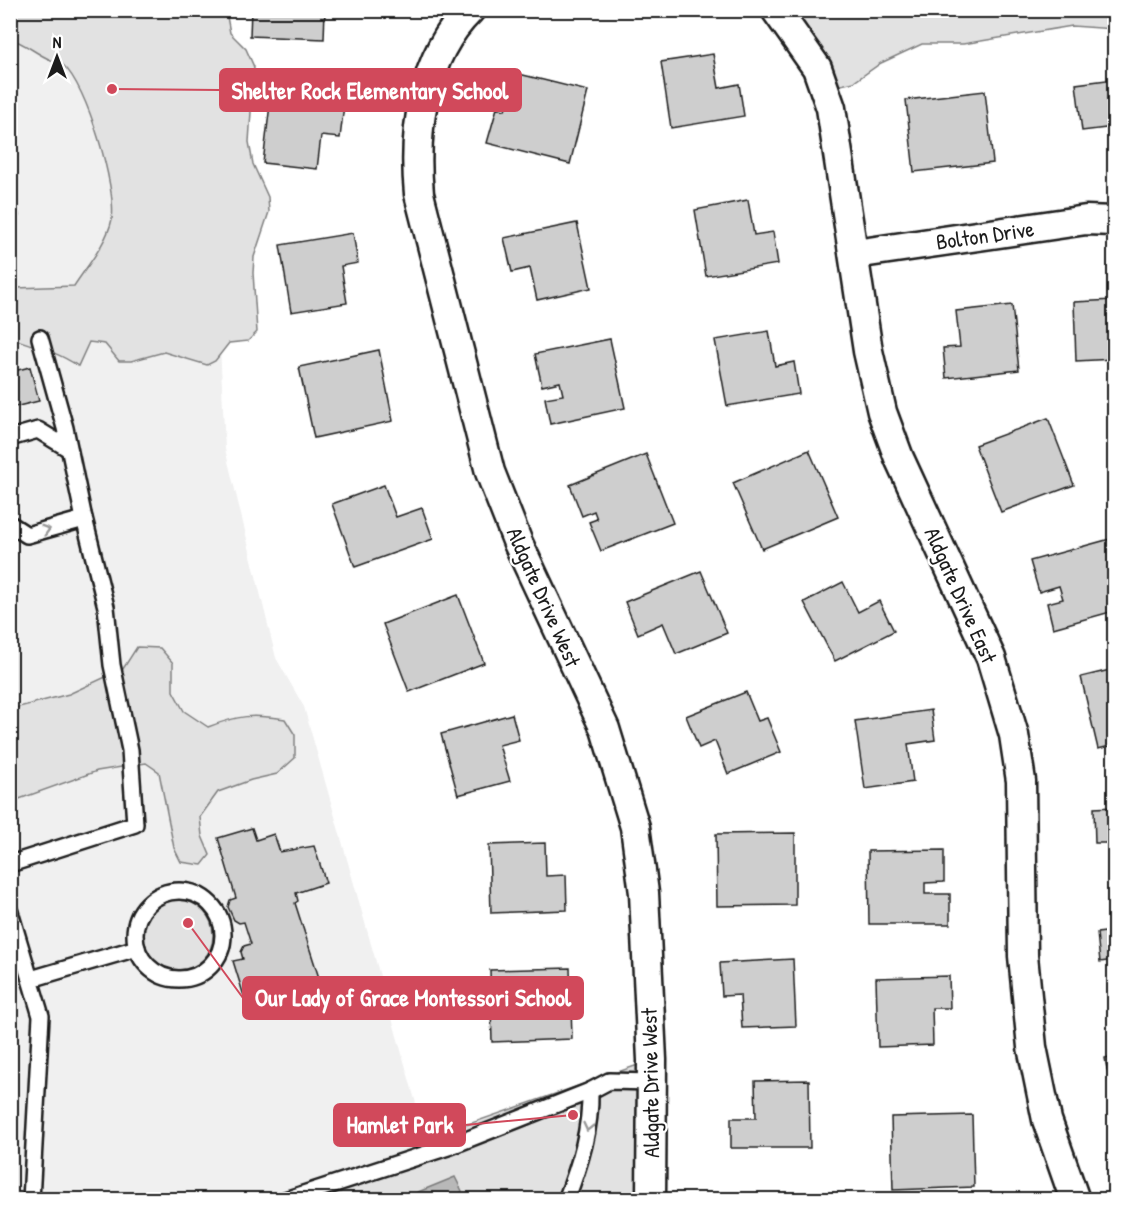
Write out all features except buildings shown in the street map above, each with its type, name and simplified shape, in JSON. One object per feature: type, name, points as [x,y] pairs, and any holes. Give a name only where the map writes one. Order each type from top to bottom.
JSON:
[{"type":"street","name":"Aldgate Drive West","points":[[470,10],[443,42],[433,69],[418,138],[416,158],[419,194],[490,472],[518,543],[604,729],[635,827],[644,893],[652,1082],[651,1200]]},
{"type":"street","name":"Aldgate Drive East","points":[[776,10],[817,68],[831,108],[868,351],[882,412],[899,458],[991,658],[1014,735],[1021,781],[1023,956],[1032,1047],[1047,1119],[1075,1200]]},
{"type":"street","name":"Bolton Drive","points":[[855,254],[1086,220],[1114,221]]},
{"type":"lane","points":[[10,864],[135,824],[130,750],[112,665],[106,607],[40,338]]},
{"type":"lane","points":[[10,438],[38,430],[69,449]]},
{"type":"lane","points":[[10,524],[27,535],[84,519]]},
{"type":"lane","points":[[180,891],[194,894],[206,900],[216,910],[223,937],[219,952],[211,965],[199,974],[184,978],[169,978],[155,972],[144,961],[137,948],[137,920],[144,908],[166,893],[180,891]]},
{"type":"lane","points":[[10,912],[41,1016],[31,1200]]},
{"type":"lane","points":[[31,979],[137,948]]},
{"type":"lane","points":[[285,1200],[451,1146],[590,1091],[609,1081],[652,1082]]},
{"type":"lane","points":[[566,1200],[578,1168],[591,1114],[590,1091]]},
{"type":"shaded area","points":[[38,10],[215,240],[225,449],[276,658],[304,707],[430,1153],[285,1199],[11,1199],[10,16]]},
{"type":"shaded area","points":[[784,10],[1114,11],[1114,29],[1072,26],[963,44],[922,44],[881,63],[854,82],[824,89]]},
{"type":"shaded area","points":[[10,11],[226,11],[230,33],[246,49],[254,67],[249,142],[253,164],[268,197],[269,212],[254,257],[257,332],[248,341],[229,343],[215,361],[207,365],[164,352],[131,361],[119,361],[105,344],[89,342],[78,366],[54,353],[11,338],[11,284],[16,288],[74,286],[106,237],[112,219],[112,205],[105,162],[81,93],[62,64],[11,39]]},
{"type":"shaded area","points":[[10,173],[19,216],[11,218],[10,218]]},
{"type":"shaded area","points":[[137,647],[160,648],[173,663],[173,691],[184,711],[208,727],[237,718],[263,716],[285,719],[295,735],[295,758],[277,774],[251,780],[218,792],[200,817],[202,836],[210,855],[202,865],[181,862],[174,848],[159,772],[146,763],[97,771],[11,802],[11,709],[69,694],[123,669]]},
{"type":"shaded area","points":[[178,900],[191,903],[203,910],[210,922],[213,935],[210,948],[203,960],[191,967],[178,970],[165,967],[153,960],[146,948],[143,935],[146,922],[153,910],[165,903]]},
{"type":"shaded area","points":[[652,1060],[651,1199],[285,1200],[430,1153],[426,1139]]},
{"type":"shaded area","points":[[455,1177],[462,1191],[457,1199],[401,1199]]},
{"type":"place","name":"Shelter Rock Elementary School","points":[[112,89]]},
{"type":"place","name":"Our Lady of Grace Montessori School","points":[[188,923]]},
{"type":"place","name":"Hamlet Park","points":[[573,1115]]}]
